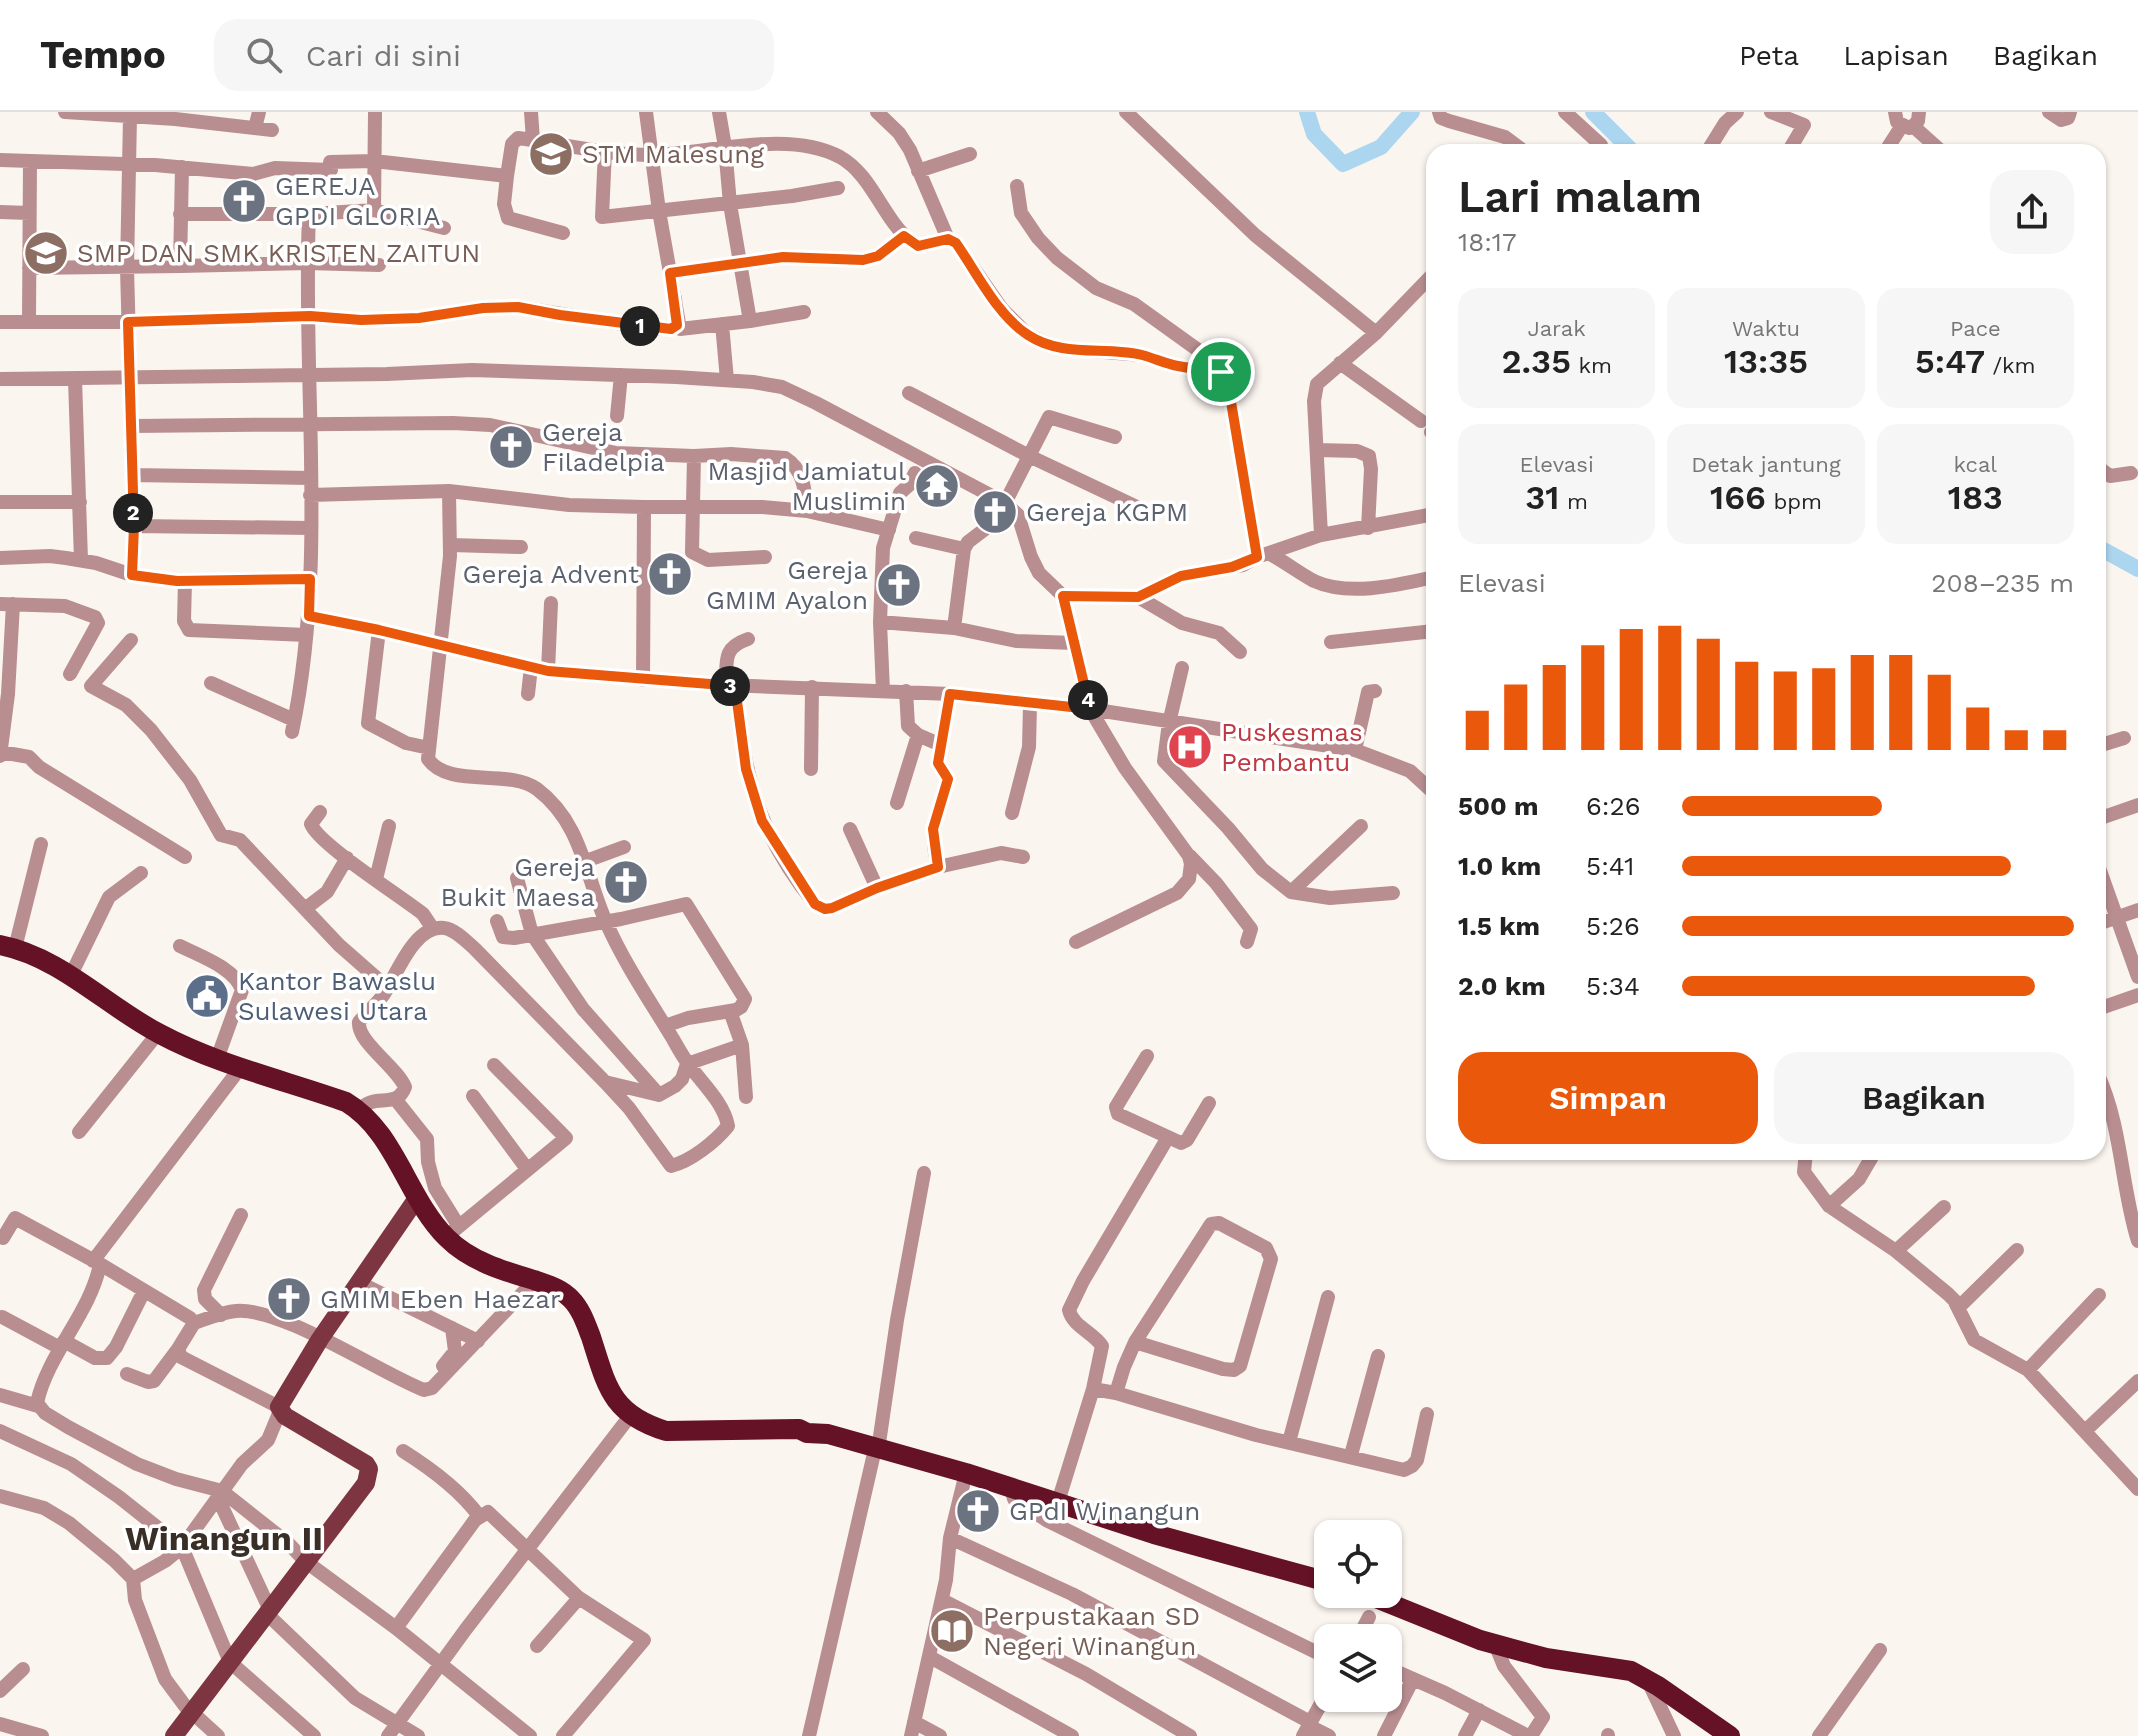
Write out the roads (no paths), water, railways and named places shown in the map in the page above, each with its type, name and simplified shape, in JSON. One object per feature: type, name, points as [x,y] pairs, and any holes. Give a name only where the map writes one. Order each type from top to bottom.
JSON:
[{"type":"highway","points":[[7,946],[52,964],[158,1033],[217,1059],[346,1102],[360,1110],[381,1134],[417,1198],[452,1231],[469,1256],[557,1288],[571,1299],[581,1312],[610,1391],[630,1416],[666,1431],[799,1429],[807,1433],[828,1434],[966,1473],[1154,1534],[1314,1578]]},
{"type":"highway","points":[[1399,1608],[1436,1624],[1546,1658],[1631,1671],[1730,1736]]},
{"type":"main road","points":[[174,1736],[366,1483],[369,1469],[362,1461],[280,1409],[320,1339],[417,1198]]},
{"type":"street","points":[[65,112],[272,130]]},
{"type":"street","points":[[255,128],[259,112]]},
{"type":"street","points":[[374,210],[375,112]]},
{"type":"street","points":[[531,112],[533,140]]},
{"type":"street","points":[[646,112],[659,211],[680,329],[804,312]]},
{"type":"street","points":[[719,112],[730,204],[750,321]]},
{"type":"street","points":[[877,112],[899,133],[910,150],[948,239],[956,243],[1002,309],[1027,334],[1066,349],[1142,355],[1176,366],[1221,372]]},
{"type":"street","points":[[1126,112],[1255,235],[1376,333]]},
{"type":"street","points":[[1439,112],[1441,118],[1505,137],[1514,144]]},
{"type":"street","points":[[1565,112],[1600,144]]},
{"type":"street","points":[[1712,144],[1725,123],[1737,112]]},
{"type":"street","points":[[1771,112],[1799,121],[1804,127],[1793,144]]},
{"type":"street","points":[[1895,112],[1895,120],[1911,122],[1934,144]]},
{"type":"street","points":[[2049,112],[2061,120],[2068,118],[2070,112]]},
{"type":"street","points":[[130,117],[127,268],[134,526],[132,575]]},
{"type":"street","points":[[1892,144],[1911,122]]},
{"type":"street","points":[[563,233],[508,218],[504,204],[507,176],[514,140],[518,138],[651,155],[784,144],[822,150],[841,158],[855,169],[904,236],[918,246],[948,239]]},
{"type":"street","points":[[605,150],[602,217],[730,204],[838,188]]},
{"type":"street","points":[[918,171],[970,154]]},
{"type":"street","points":[[0,160],[182,167],[253,174],[275,168],[374,161],[507,176]]},
{"type":"street","points":[[29,321],[30,161]]},
{"type":"street","points":[[180,266],[182,167]]},
{"type":"street","points":[[1017,186],[1021,213],[1057,258],[1096,288],[1134,304],[1205,355],[1221,372],[1230,396],[1263,556]]},
{"type":"street","points":[[180,214],[309,214],[374,210],[444,228]]},
{"type":"street","points":[[0,212],[29,213]]},
{"type":"street","points":[[211,683],[293,726],[309,616],[309,214]]},
{"type":"street","points":[[670,273],[783,257],[863,260],[878,256],[904,236]]},
{"type":"street","points":[[29,268],[307,263],[379,265]]},
{"type":"street","points":[[1321,535],[1314,392],[1317,384],[1376,333],[1426,281]]},
{"type":"street","points":[[0,322],[128,322],[310,316],[361,320],[419,318],[483,308],[518,307],[671,329],[677,325],[675,298]]},
{"type":"street","points":[[722,324],[727,380]]},
{"type":"street","points":[[1340,363],[1426,426]]},
{"type":"street","points":[[0,379],[472,370],[727,380],[782,387],[1005,503],[1018,515],[1039,573],[1063,596],[1090,709],[1125,768],[1189,856],[1216,883],[1251,929],[1247,942]]},
{"type":"street","points":[[617,416],[621,375]]},
{"type":"street","points":[[75,379],[81,560]]},
{"type":"street","points":[[909,393],[1029,456],[1137,507]]},
{"type":"street","points":[[1005,503],[1045,421],[1051,416],[1115,437]]},
{"type":"street","points":[[131,426],[473,424],[616,453],[731,454],[788,459],[804,484],[807,511]]},
{"type":"street","points":[[1317,450],[1357,451],[1369,456],[1368,528]]},
{"type":"street","points":[[694,456],[694,555],[708,560],[765,557]]},
{"type":"street","points":[[883,691],[880,622],[883,548],[900,493],[915,473]]},
{"type":"street","points":[[2106,473],[2110,476],[2131,473]]},
{"type":"street","points":[[132,475],[310,478]]},
{"type":"street","points":[[310,495],[449,491],[569,505],[762,507],[807,511],[889,530]]},
{"type":"street","points":[[360,1110],[366,1103],[396,1100],[405,1092],[404,1083],[358,1029],[359,1022],[388,988],[407,952],[426,933],[445,928],[475,949],[605,1082],[629,1108],[668,1164],[675,1166],[712,1142],[728,1126],[709,1089],[687,1064],[605,922],[586,861],[567,820],[537,790],[520,781],[460,775],[437,768],[428,759],[451,545],[449,491]]},
{"type":"street","points":[[0,502],[80,502]]},
{"type":"street","points":[[643,680],[644,507]]},
{"type":"street","points":[[1063,596],[1138,597],[1181,576],[1232,567],[1321,535],[1426,516]]},
{"type":"street","points":[[954,628],[958,575],[964,549],[968,542],[993,523]]},
{"type":"street","points":[[134,526],[310,528]]},
{"type":"street","points":[[916,538],[964,549]]},
{"type":"street","points":[[451,545],[521,547]]},
{"type":"street","points":[[0,558],[50,556],[81,560],[132,575],[185,581],[310,579]]},
{"type":"street","points":[[1263,556],[1337,588],[1400,585],[1426,579]]},
{"type":"street","points":[[185,581],[184,621],[189,630],[306,635]]},
{"type":"street","points":[[1138,597],[1182,623],[1219,633],[1240,652]]},
{"type":"street","points":[[548,671],[551,603]]},
{"type":"street","points":[[70,674],[98,623],[95,617],[65,606],[7,604],[0,754],[32,758],[39,767],[185,857]]},
{"type":"street","points":[[309,616],[548,671],[731,686],[950,694],[1030,705],[1090,709],[1355,750],[1410,771],[1426,785]]},
{"type":"street","points":[[880,622],[954,628],[1016,641],[1075,643]]},
{"type":"street","points":[[379,630],[368,723],[406,743],[429,748]]},
{"type":"street","points":[[1331,642],[1426,632]]},
{"type":"street","points":[[748,639],[735,643],[728,652],[746,769],[762,821],[815,904],[825,909],[843,904],[877,888],[938,867],[1001,853],[1023,857]]},
{"type":"street","points":[[131,640],[93,682],[92,687],[117,699],[144,722],[190,780],[221,835],[240,840],[339,945],[388,988]]},
{"type":"street","points":[[528,694],[531,667]]},
{"type":"street","points":[[1182,668],[1164,761],[1262,869],[1291,892],[1330,898],[1393,893]]},
{"type":"street","points":[[811,769],[812,687]]},
{"type":"street","points":[[906,691],[908,726],[918,735],[941,745]]},
{"type":"street","points":[[1355,750],[1368,692],[1375,691]]},
{"type":"street","points":[[938,867],[933,829],[948,779],[938,763],[950,694]]},
{"type":"street","points":[[1012,813],[1029,747],[1030,705]]},
{"type":"street","points":[[897,803],[918,735]]},
{"type":"street","points":[[2106,744],[2124,738]]},
{"type":"street","points":[[2106,816],[2138,805]]},
{"type":"street","points":[[320,812],[311,824],[312,828],[423,914],[433,929]]},
{"type":"street","points":[[376,879],[389,826]]},
{"type":"street","points":[[1291,892],[1361,826]]},
{"type":"street","points":[[850,829],[877,888]]},
{"type":"street","points":[[7,946],[41,844]]},
{"type":"street","points":[[586,861],[624,847]]},
{"type":"street","points":[[1076,942],[1177,893],[1191,874],[1189,856]]},
{"type":"street","points":[[306,908],[327,892],[347,858]]},
{"type":"street","points":[[70,977],[105,903],[114,892],[141,873]]},
{"type":"street","points":[[517,878],[532,934],[583,1009],[659,1095]]},
{"type":"street","points":[[2106,890],[2138,977]]},
{"type":"street","points":[[497,921],[503,937],[514,938],[686,904],[745,999],[741,1007],[730,1011],[688,1018],[665,1026]]},
{"type":"street","points":[[2106,921],[2138,910]]},
{"type":"street","points":[[180,946],[227,972],[240,984],[242,995],[217,1059]]},
{"type":"street","points":[[2106,1006],[2138,995]]},
{"type":"street","points":[[730,1011],[742,1045],[746,1097]]},
{"type":"street","points":[[79,1132],[158,1033]]},
{"type":"street","points":[[687,1064],[742,1045]]},
{"type":"street","points":[[1147,1056],[1115,1110],[1121,1116],[1179,1144],[1187,1140],[1209,1103]]},
{"type":"street","points":[[605,1082],[659,1095],[682,1079],[687,1064]]},
{"type":"street","points":[[396,1100],[427,1139],[428,1162],[435,1188],[452,1231],[566,1138],[494,1065]]},
{"type":"street","points":[[38,1406],[38,1399],[62,1344],[96,1283],[96,1262],[241,1067]]},
{"type":"street","points":[[473,1096],[527,1169]]},
{"type":"street","points":[[2106,1102],[2117,1138],[2138,1241]]},
{"type":"street","points":[[1058,1502],[1093,1389],[1102,1346],[1072,1319],[1069,1310],[1167,1139]]},
{"type":"street","points":[[1805,1160],[1805,1175],[1829,1206],[1896,1251],[1948,1294],[1974,1340],[2028,1370],[2138,1489]]},
{"type":"street","points":[[1829,1206],[1859,1179],[1870,1160]]},
{"type":"street","points":[[809,1736],[876,1449],[924,1173]]},
{"type":"street","points":[[1896,1251],[1944,1207]]},
{"type":"street","points":[[221,1315],[205,1299],[204,1290],[241,1215]]},
{"type":"street","points":[[3,1238],[15,1218],[96,1262],[194,1323]]},
{"type":"street","points":[[1116,1393],[1135,1342],[1211,1224],[1219,1223],[1266,1248],[1271,1259],[1240,1366],[1234,1370],[1223,1369],[1135,1342]]},
{"type":"street","points":[[1958,1308],[2017,1250]]},
{"type":"street","points":[[426,1388],[478,1341],[534,1281]]},
{"type":"street","points":[[358,1282],[478,1341]]},
{"type":"street","points":[[2,1317],[95,1358],[107,1358],[116,1347],[144,1291]]},
{"type":"street","points":[[2028,1370],[2099,1295]]},
{"type":"street","points":[[1289,1442],[1328,1297]]},
{"type":"street","points":[[127,1374],[148,1382],[154,1381],[194,1323],[235,1311],[257,1314],[298,1328],[426,1388]]},
{"type":"street","points":[[426,1388],[455,1351],[452,1328]]},
{"type":"street","points":[[133,1579],[165,1561],[182,1547],[246,1460],[268,1440],[280,1409],[187,1362],[178,1349]]},
{"type":"street","points":[[1351,1455],[1378,1356]]},
{"type":"street","points":[[2085,1431],[2138,1381]]},
{"type":"street","points":[[1093,1389],[1399,1469],[1409,1468],[1417,1460],[1427,1414]]},
{"type":"street","points":[[0,1395],[38,1406],[68,1427],[137,1464],[220,1495],[289,1544],[305,1561],[396,1628],[530,1736]]},
{"type":"street","points":[[388,1736],[440,1663],[630,1416]]},
{"type":"street","points":[[0,1431],[71,1464],[182,1547],[230,1662],[314,1736]]},
{"type":"street","points":[[403,1451],[462,1497],[479,1516]]},
{"type":"street","points":[[940,1736],[912,1729],[930,1657],[950,1538],[966,1473]]},
{"type":"street","points":[[1011,1488],[1014,1499],[1048,1521],[1314,1651]]},
{"type":"street","points":[[220,1495],[268,1612],[355,1698],[418,1736]]},
{"type":"street","points":[[0,1496],[44,1508],[69,1523],[133,1579],[135,1600],[165,1679],[191,1712],[218,1736]]},
{"type":"street","points":[[396,1628],[479,1516],[491,1514],[579,1598],[644,1640],[563,1736]]},
{"type":"street","points":[[950,1538],[1072,1594],[1307,1728],[1329,1736]]},
{"type":"street","points":[[537,1646],[579,1598]]},
{"type":"street","points":[[942,1600],[1086,1674],[1190,1736]]},
{"type":"street","points":[[1365,1624],[1369,1617]]},
{"type":"street","points":[[1402,1674],[1530,1736],[1543,1717],[1504,1666],[1495,1644]]},
{"type":"street","points":[[1819,1736],[1880,1650]]},
{"type":"street","points":[[930,1657],[1072,1736]]},
{"type":"street","points":[[0,1691],[23,1669]]},
{"type":"street","points":[[1384,1736],[1413,1679]]},
{"type":"street","points":[[1647,1679],[1674,1736]]},
{"type":"street","points":[[1465,1736],[1479,1710]]},
{"type":"street","points":[[0,1724],[42,1736]]},
{"type":"waterway","points":[[1307,112],[1314,134],[1343,164],[1381,147],[1412,112]]},
{"type":"waterway","points":[[1593,112],[1625,144]]},
{"type":"waterway","points":[[2106,551],[2138,569]]},
{"type":"place","name":"STM Malesung","points":[[551,154]]},
{"type":"place","name":"GEREJA GPDI GLORIA","points":[[244,201]]},
{"type":"place","name":"SMP DAN SMK KRISTEN ZAITUN","points":[[46,253]]},
{"type":"place","name":"Gereja Filadelpia","points":[[511,447]]},
{"type":"place","name":"Masjid Jamiatul Muslimin","points":[[937,486]]},
{"type":"place","name":"Gereja KGPM","points":[[995,512]]},
{"type":"place","name":"Gereja Advent","points":[[670,574]]},
{"type":"place","name":"Gereja GMIM Ayalon","points":[[899,585]]},
{"type":"place","name":"Puskesmas Pembantu","points":[[1190,747]]},
{"type":"place","name":"Gereja Bukit Maesa","points":[[626,882]]},
{"type":"place","name":"Kantor Bawaslu Sulawesi Utara","points":[[207,996]]},
{"type":"place","name":"GMIM Eben Haezar","points":[[289,1299]]},
{"type":"place","name":"GPdI Winangun","points":[[978,1511]]},
{"type":"place","name":"Perpustakaan SD Negeri Winangun","points":[[952,1631]]},
{"type":"district","name":"Winangun II","points":[[224,1538]]}]
